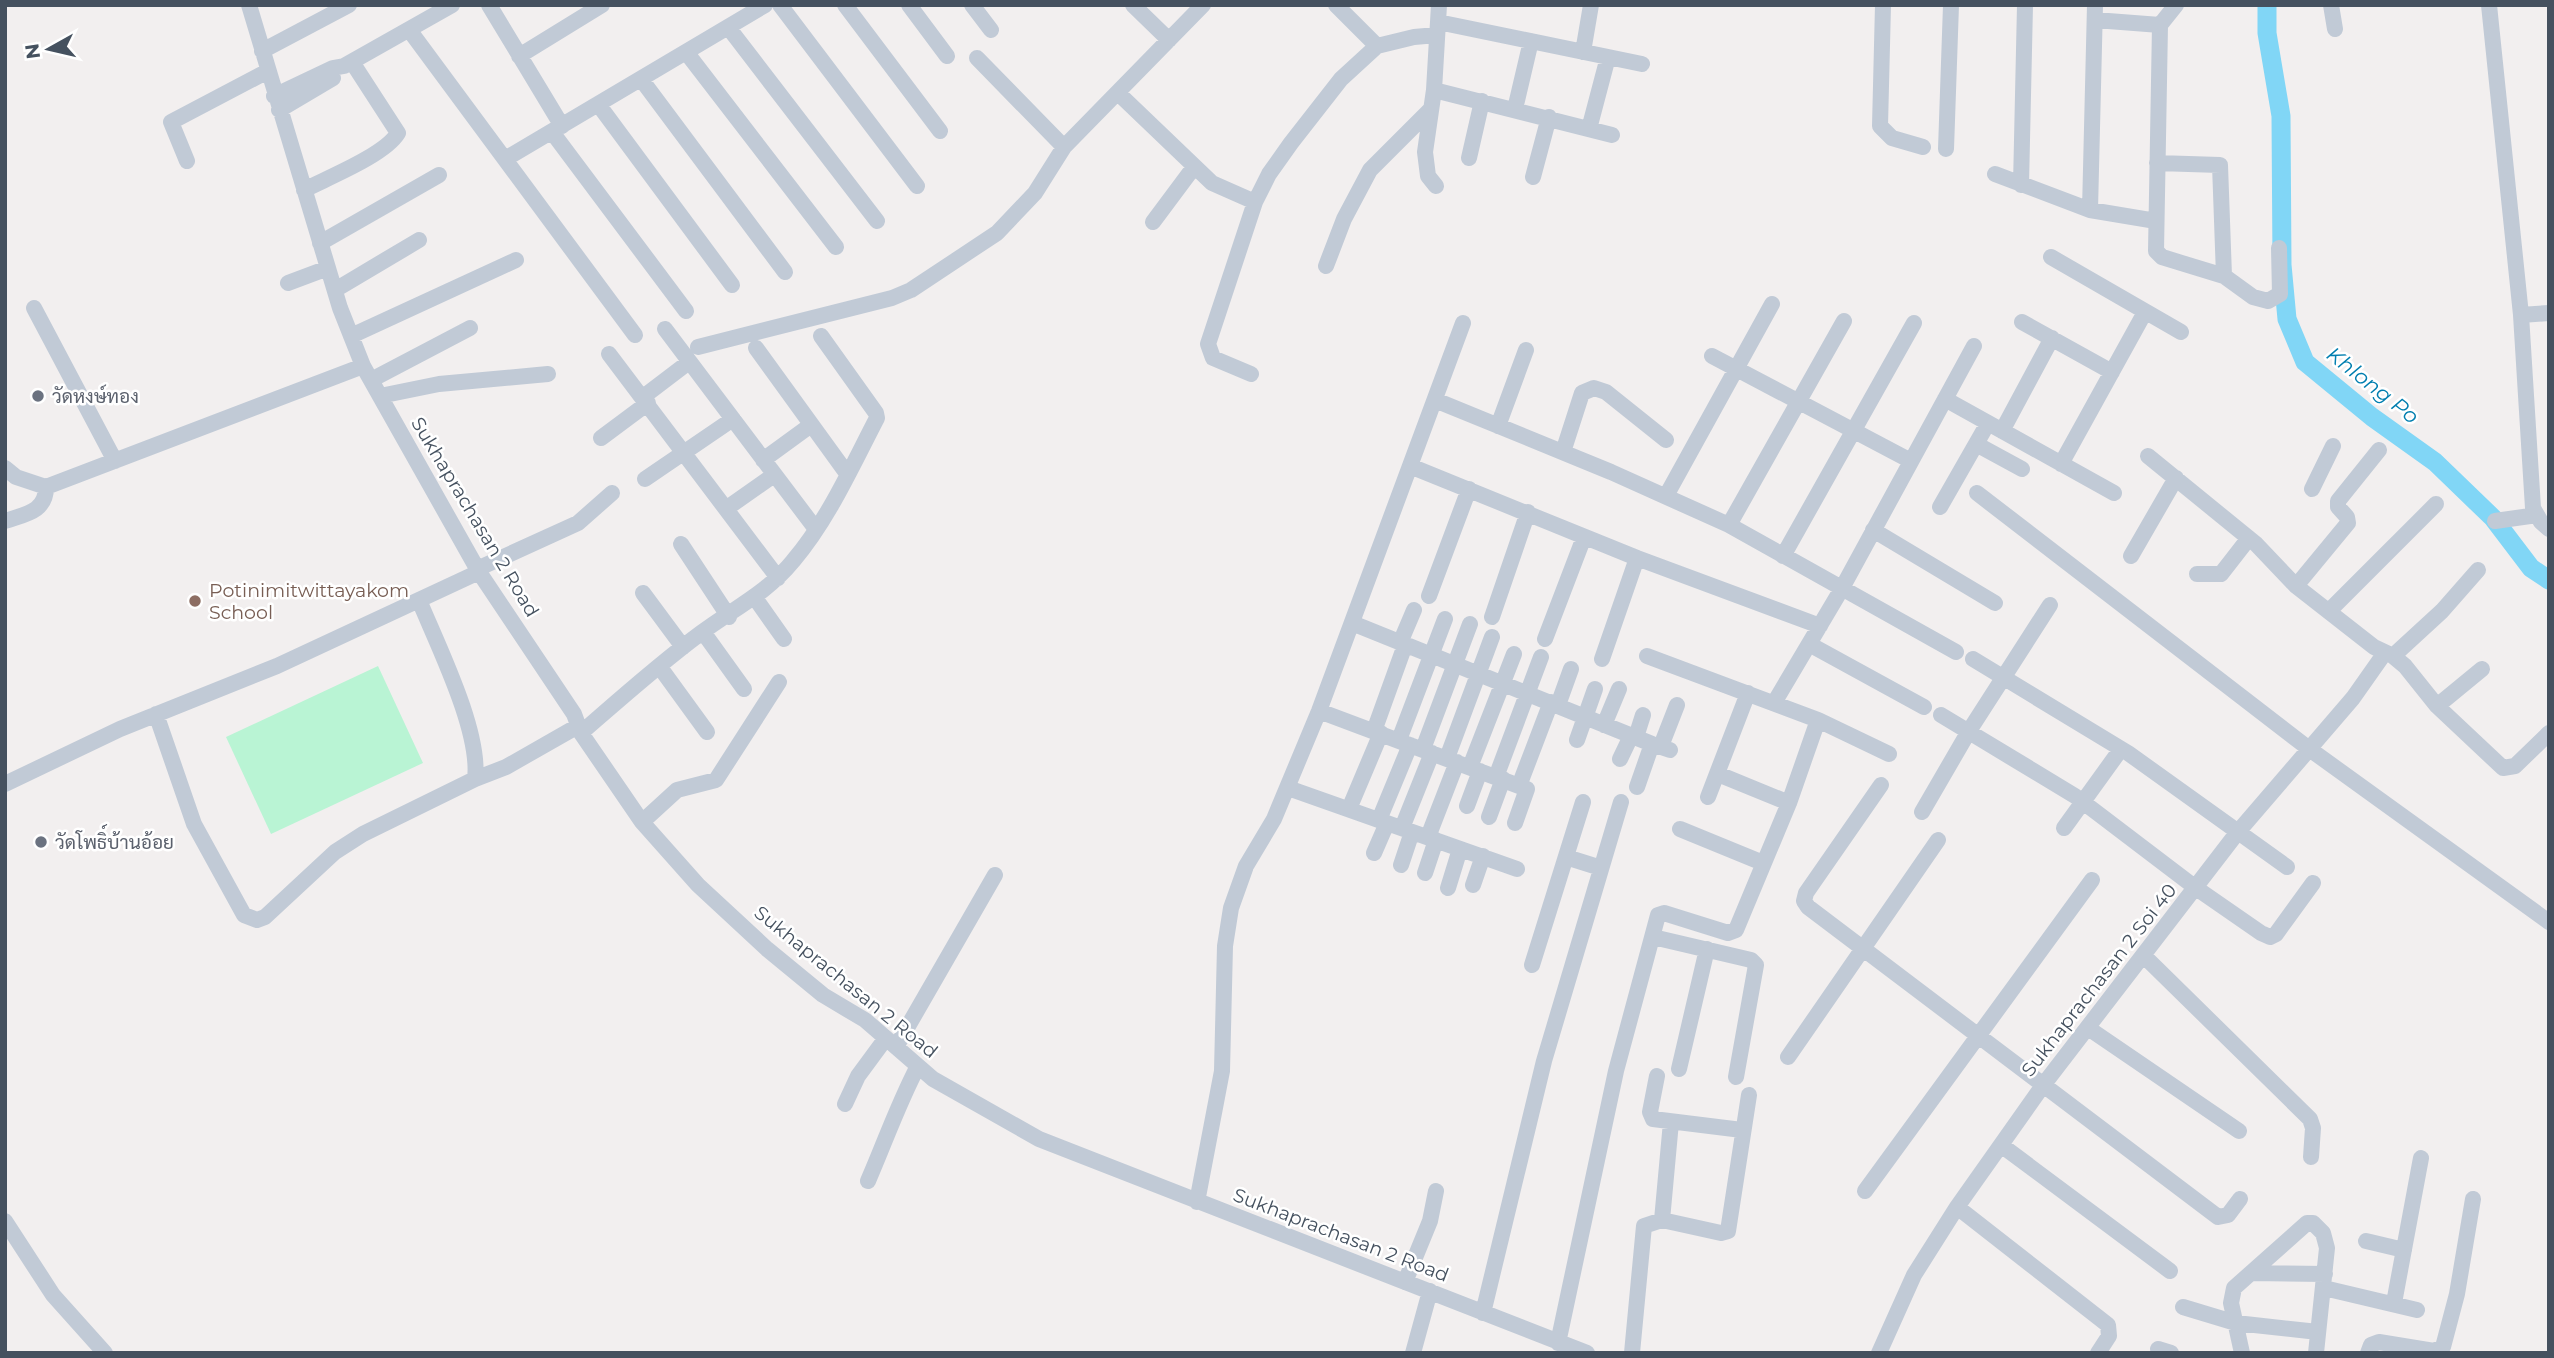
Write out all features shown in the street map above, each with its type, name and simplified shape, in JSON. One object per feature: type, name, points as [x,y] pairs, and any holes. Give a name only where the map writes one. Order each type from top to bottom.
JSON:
[{"type":"street","name":"Sukhaprachasan 2 Road","points":[[249,5],[335,290],[367,373],[478,570],[573,714],[579,729],[642,822],[698,885],[767,949],[823,995],[865,1020],[933,1079],[1039,1139],[1587,1353]]},
{"type":"street","points":[[262,51],[325,12],[349,5]]},
{"type":"street","points":[[277,103],[335,77],[348,64],[452,5]]},
{"type":"street","points":[[489,5],[557,129],[686,311]]},
{"type":"street","points":[[519,56],[602,5]]},
{"type":"street","points":[[505,159],[765,5]]},
{"type":"street","points":[[780,5],[917,186]]},
{"type":"street","points":[[845,5],[940,131]]},
{"type":"street","points":[[909,5],[947,57]]},
{"type":"street","points":[[972,5],[990,30]]},
{"type":"street","points":[[1133,5],[1169,40]]},
{"type":"street","points":[[698,347],[892,298],[911,290],[997,233],[1035,193],[1064,147],[1203,5]]},
{"type":"street","points":[[1336,5],[1377,46]]},
{"type":"street","points":[[1436,186],[1425,168],[1434,90],[1439,5]]},
{"type":"street","points":[[1583,52],[1591,5]]},
{"type":"street","points":[[1883,5],[1880,127],[1892,138],[1923,147]]},
{"type":"street","points":[[1946,149],[1951,5]]},
{"type":"street","points":[[2021,185],[2025,5]]},
{"type":"street","points":[[2100,15],[2119,5]]},
{"type":"street","points":[[2176,5],[2160,25],[2156,221],[2159,256],[2224,276],[2253,297],[2268,301],[2275,300],[2280,294],[2279,248]]},
{"type":"street","points":[[2331,5],[2335,29]]},
{"type":"street","points":[[2489,5],[2521,315],[2533,508],[2549,529]]},
{"type":"street","points":[[2090,210],[2100,15]]},
{"type":"street","points":[[2100,15],[2160,25]]},
{"type":"street","points":[[728,27],[877,221]]},
{"type":"street","points":[[1251,374],[1213,358],[1208,344],[1255,202],[1269,174],[1324,100],[1359,61],[1377,46],[1438,29],[1531,41],[1642,64]]},
{"type":"street","points":[[410,31],[635,335]]},
{"type":"street","points":[[1515,109],[1531,41]]},
{"type":"street","points":[[686,52],[835,247]]},
{"type":"street","points":[[1589,129],[1608,57]]},
{"type":"street","points":[[977,58],[1064,147]]},
{"type":"street","points":[[304,190],[362,160],[394,139],[398,133],[348,64]]},
{"type":"street","points":[[187,161],[172,122],[268,71]]},
{"type":"street","points":[[641,79],[785,272]]},
{"type":"street","points":[[1434,90],[1612,135]]},
{"type":"street","points":[[1118,93],[1212,183],[1255,202]]},
{"type":"street","points":[[1469,158],[1482,101]]},
{"type":"street","points":[[598,104],[732,285]]},
{"type":"street","points":[[1326,266],[1344,219],[1370,170],[1431,109]]},
{"type":"street","points":[[1533,177],[1549,117]]},
{"type":"street","points":[[2157,163],[2220,165],[2224,276]]},
{"type":"street","points":[[1153,222],[1194,167]]},
{"type":"street","points":[[1995,174],[2090,210],[2156,221]]},
{"type":"street","points":[[320,243],[439,175]]},
{"type":"street","points":[[335,290],[419,240]]},
{"type":"street","points":[[2051,257],[2181,331]]},
{"type":"street","points":[[351,336],[516,260]]},
{"type":"street","points":[[288,283],[328,268]]},
{"type":"street","points":[[1666,496],[1772,304]]},
{"type":"street","points":[[34,308],[115,461]]},
{"type":"street","points":[[2061,464],[2146,312]]},
{"type":"street","points":[[2521,315],[2549,313]]},
{"type":"street","points":[[1729,525],[1844,320]]},
{"type":"street","points":[[2022,322],[2112,372]]},
{"type":"street","points":[[1196,1202],[1222,1072],[1224,946],[1231,908],[1247,866],[1288,788],[1319,711],[1463,323]]},
{"type":"street","points":[[1783,556],[1914,323]]},
{"type":"street","points":[[5,468],[16,477],[46,487],[367,373],[470,328]]},
{"type":"street","points":[[665,329],[816,528]]},
{"type":"street","points":[[156,714],[194,824],[244,915],[251,919],[265,917],[335,852],[354,840],[475,779],[506,768],[579,729],[683,647],[729,617],[778,578],[816,528],[848,475],[877,418],[821,336]]},
{"type":"street","points":[[1940,507],[1976,444],[1995,427],[2052,338]]},
{"type":"street","points":[[1774,703],[1841,590],[1974,346]]},
{"type":"street","points":[[756,348],[848,475]]},
{"type":"street","points":[[1498,426],[1526,350]]},
{"type":"street","points":[[609,354],[778,578]]},
{"type":"street","points":[[1712,356],[1911,461]]},
{"type":"street","points":[[601,438],[689,362]]},
{"type":"street","points":[[380,396],[439,384],[548,374]]},
{"type":"street","points":[[1563,452],[1582,393],[1594,388],[1606,392],[1666,440]]},
{"type":"street","points":[[1945,399],[2113,493]]},
{"type":"street","points":[[1435,400],[1563,452],[1729,525],[1956,652]]},
{"type":"street","points":[[645,479],[733,419]]},
{"type":"street","points":[[763,460],[811,425]]},
{"type":"street","points":[[1976,444],[2022,469]]},
{"type":"street","points":[[2333,446],[2316,482],[2345,492]]},
{"type":"street","points":[[2296,586],[2347,523],[2347,517],[2337,504],[2379,450]]},
{"type":"street","points":[[2148,456],[2249,538],[2296,586],[2389,655],[2506,770],[2515,766],[2549,733]]},
{"type":"street","points":[[1410,466],[1637,558],[1820,626]]},
{"type":"street","points":[[727,508],[774,475]]},
{"type":"street","points":[[2131,556],[2176,478]]},
{"type":"street","points":[[5,521],[37,510],[46,496],[46,487]]},
{"type":"street","points":[[1429,596],[1469,489]]},
{"type":"street","points":[[1977,493],[2308,748],[2549,922]]},
{"type":"street","points":[[5,784],[156,714],[277,666],[419,600],[578,523],[612,494]]},
{"type":"street","points":[[2329,611],[2436,504]]},
{"type":"street","points":[[1492,617],[1528,512]]},
{"type":"street","points":[[2495,521],[2537,516]]},
{"type":"street","points":[[1873,530],[1995,603]]},
{"type":"street","points":[[1545,639],[1584,537]]},
{"type":"street","points":[[2197,574],[2221,574],[2249,538]]},
{"type":"street","points":[[681,544],[729,617]]},
{"type":"street","points":[[1602,659],[1637,558]]},
{"type":"street","name":"Sukhaprachasan 2 Soi 40","points":[[1879,1353],[1914,1275],[1957,1207],[2044,1084],[2237,833],[2308,748],[2389,655],[2433,619],[2478,570]]},
{"type":"street","points":[[643,593],[683,647]]},
{"type":"street","points":[[755,598],[783,639]]},
{"type":"street","points":[[419,600],[468,729],[477,761],[475,779]]},
{"type":"street","points":[[1922,812],[1969,730],[2050,605]]},
{"type":"street","points":[[1349,809],[1378,732],[1414,610]]},
{"type":"street","points":[[1445,619],[1432,655],[1452,760],[1467,806]]},
{"type":"street","points":[[1352,623],[1661,747]]},
{"type":"street","points":[[1470,624],[1455,664],[1452,760],[1489,817]]},
{"type":"street","points":[[703,632],[744,689]]},
{"type":"street","points":[[1401,865],[1407,830],[1452,760],[1492,637]]},
{"type":"street","points":[[1809,644],[1924,707]]},
{"type":"street","points":[[1374,853],[1407,830],[1503,683],[1514,654]]},
{"type":"street","points":[[1647,656],[1818,720],[1889,754]]},
{"type":"street","points":[[1407,830],[1452,760],[1528,693],[1541,657]]},
{"type":"street","points":[[1973,659],[2121,749],[2287,867]]},
{"type":"street","points":[[659,666],[707,732]]},
{"type":"street","points":[[1519,786],[1572,668]]},
{"type":"street","points":[[2438,706],[2482,669]]},
{"type":"street","points":[[642,822],[677,790],[716,780],[779,682]]},
{"type":"street","points":[[1604,725],[1619,688]]},
{"type":"street","points":[[1577,740],[1595,689]]},
{"type":"street","points":[[1708,797],[1748,693]]},
{"type":"street","points":[[1637,787],[1661,747],[1677,705]]},
{"type":"street","points":[[1319,711],[1527,789],[1515,823]]},
{"type":"street","points":[[1620,759],[1643,715]]},
{"type":"street","points":[[1941,715],[2082,801],[2196,888],[2270,937],[2276,934],[2313,883]]},
{"type":"street","points":[[1558,1343],[1616,1071],[1658,915],[1664,913],[1728,933],[1736,930],[1789,803],[1818,720]]},
{"type":"street","points":[[2064,828],[2121,749]]},
{"type":"street","points":[[1718,774],[1789,803]]},
{"type":"street","points":[[1881,785],[1806,893],[1804,901],[2218,1216],[2228,1215],[2239,1199]]},
{"type":"street","points":[[1288,788],[1517,869]]},
{"type":"street","points":[[1532,965],[1583,802]]},
{"type":"street","points":[[1483,1313],[1544,1060],[1621,802]]},
{"type":"street","points":[[1680,829],[1763,863]]},
{"type":"street","points":[[1407,830],[1425,873]]},
{"type":"street","points":[[1788,1057],[1938,840]]},
{"type":"street","points":[[1448,888],[1460,849]]},
{"type":"street","points":[[1473,885],[1483,856]]},
{"type":"street","points":[[1566,857],[1601,868]]},
{"type":"street","points":[[845,1104],[858,1076],[891,1043],[995,875]]},
{"type":"street","points":[[1865,1191],[1981,1036],[2092,880]]},
{"type":"street","points":[[1653,937],[1751,960],[1756,965],[1736,1077]]},
{"type":"street","points":[[1679,1069],[1707,949]]},
{"type":"street","points":[[2144,956],[2310,1119],[2313,1128],[2311,1157]]},
{"type":"street","points":[[2088,1028],[2239,1131]]},
{"type":"street","points":[[868,1181],[892,1127],[895,1110],[918,1066]]},
{"type":"street","points":[[1657,1076],[1650,1112],[1653,1119],[1742,1130]]},
{"type":"street","points":[[1632,1353],[1644,1226],[1662,1220],[1721,1233],[1728,1231],[1749,1095]]},
{"type":"street","points":[[1662,1220],[1671,1122]]},
{"type":"street","points":[[2001,1145],[2170,1270]]},
{"type":"street","points":[[2394,1303],[2421,1158]]},
{"type":"street","points":[[1405,1282],[1430,1221],[1436,1191]]},
{"type":"street","points":[[2368,1353],[2371,1345],[2379,1342],[2434,1351],[2443,1347],[2456,1294],[2473,1199]]},
{"type":"street","points":[[1957,1207],[2108,1325],[2109,1336],[2098,1353]]},
{"type":"street","points":[[5,1221],[52,1295],[105,1353]]},
{"type":"street","points":[[2242,1353],[2231,1294],[2307,1223],[2313,1223],[2326,1241],[2325,1281],[2316,1353]]},
{"type":"street","points":[[2366,1241],[2404,1250]]},
{"type":"street","points":[[2251,1273],[2325,1281],[2417,1310]]},
{"type":"street","points":[[1413,1353],[1430,1291]]},
{"type":"street","points":[[2183,1307],[2236,1323],[2318,1332]]},
{"type":"green space","points":[[378,666],[423,763],[271,834],[226,737]]},
{"type":"waterway","name":"Khlong Po","points":[[2267,5],[2267,33],[2281,116],[2282,265],[2287,319],[2305,362],[2372,417],[2435,462],[2493,518],[2531,568],[2549,580]]},
{"type":"place","name":"วัดหงษ์ทอง","points":[[38,396]]},
{"type":"place","name":"Potinimitwittayakom School","points":[[195,601]]},
{"type":"place","name":"วัดโพธิ์บ้านอ้อย","points":[[41,842]]}]
